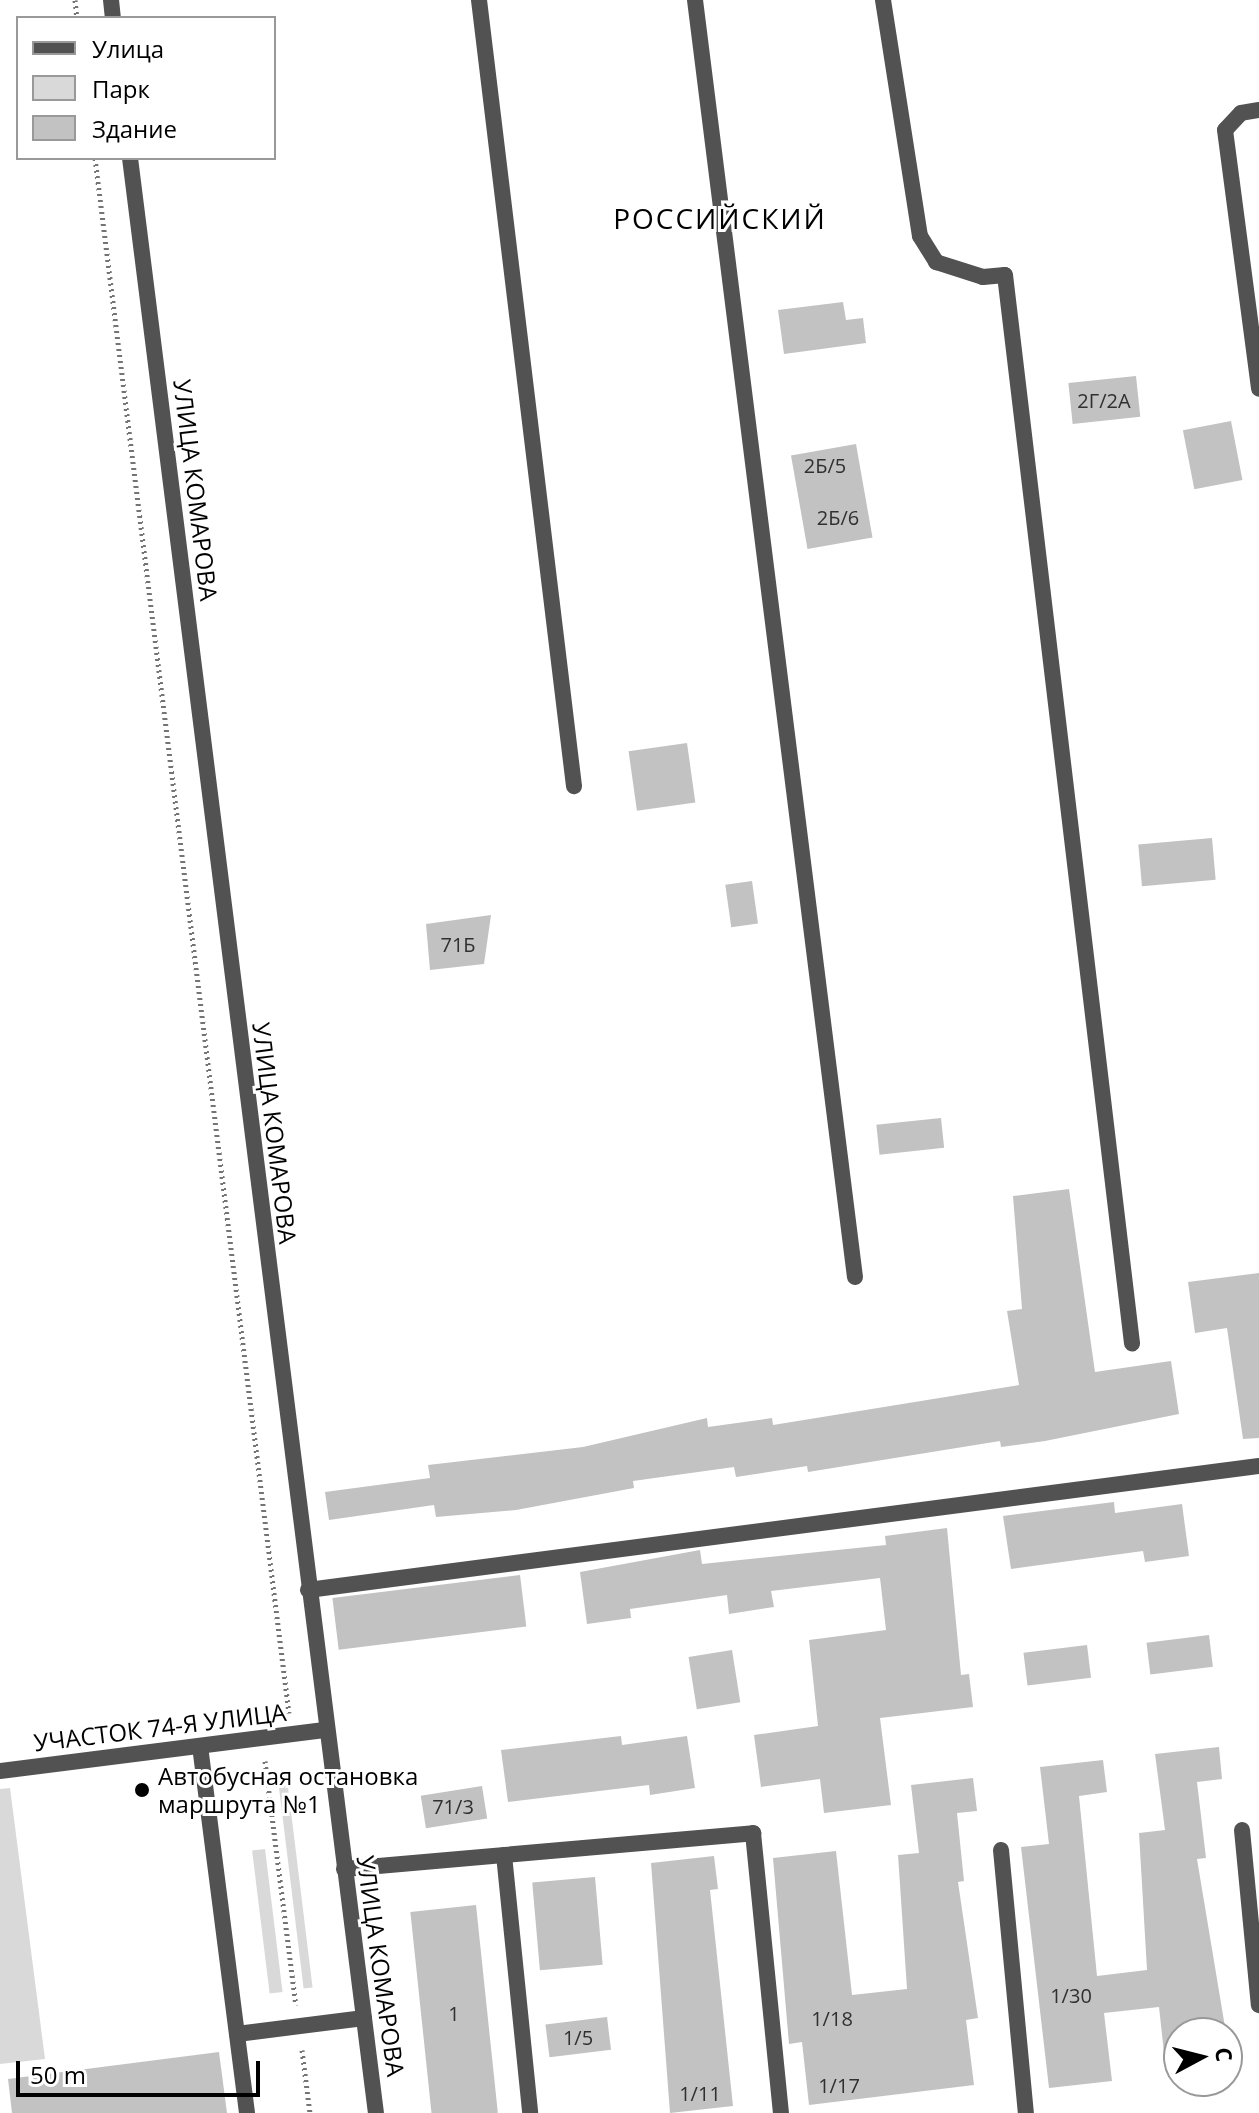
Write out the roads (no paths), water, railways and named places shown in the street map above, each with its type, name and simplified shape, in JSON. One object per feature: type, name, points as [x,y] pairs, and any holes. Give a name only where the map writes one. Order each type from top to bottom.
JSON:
[{"type":"street","points":[[479,0],[574,786]]},
{"type":"street","points":[[695,0],[855,1277]]},
{"type":"street","points":[[883,0],[920,236],[936,262],[983,277],[1005,275],[1132,1343]]},
{"type":"street","points":[[1259,110],[1241,113],[1225,130],[1259,389]]},
{"type":"street","name":"УЛИЦА КОМАРОВА","points":[[130,160],[376,2113]]},
{"type":"street","points":[[308,1590],[1259,1466]]},
{"type":"street","name":"УЧАСТОК 74-Я УЛИЦА","points":[[0,1771],[326,1730]]},
{"type":"street","points":[[200,1746],[247,2113]]},
{"type":"street","points":[[1242,1830],[1259,2005]]},
{"type":"street","points":[[344,1869],[753,1833],[781,2113]]},
{"type":"street","points":[[1001,1850],[1026,2113]]},
{"type":"street","points":[[504,1855],[530,2113]]},
{"type":"street","points":[[237,2034],[364,2018]]},
{"type":"place","name":"Автобусная остановка маршрута №1","points":[[142,1790]]},
{"type":"district","name":"РОССИЙСКИЙ","points":[[720,218]]}]
